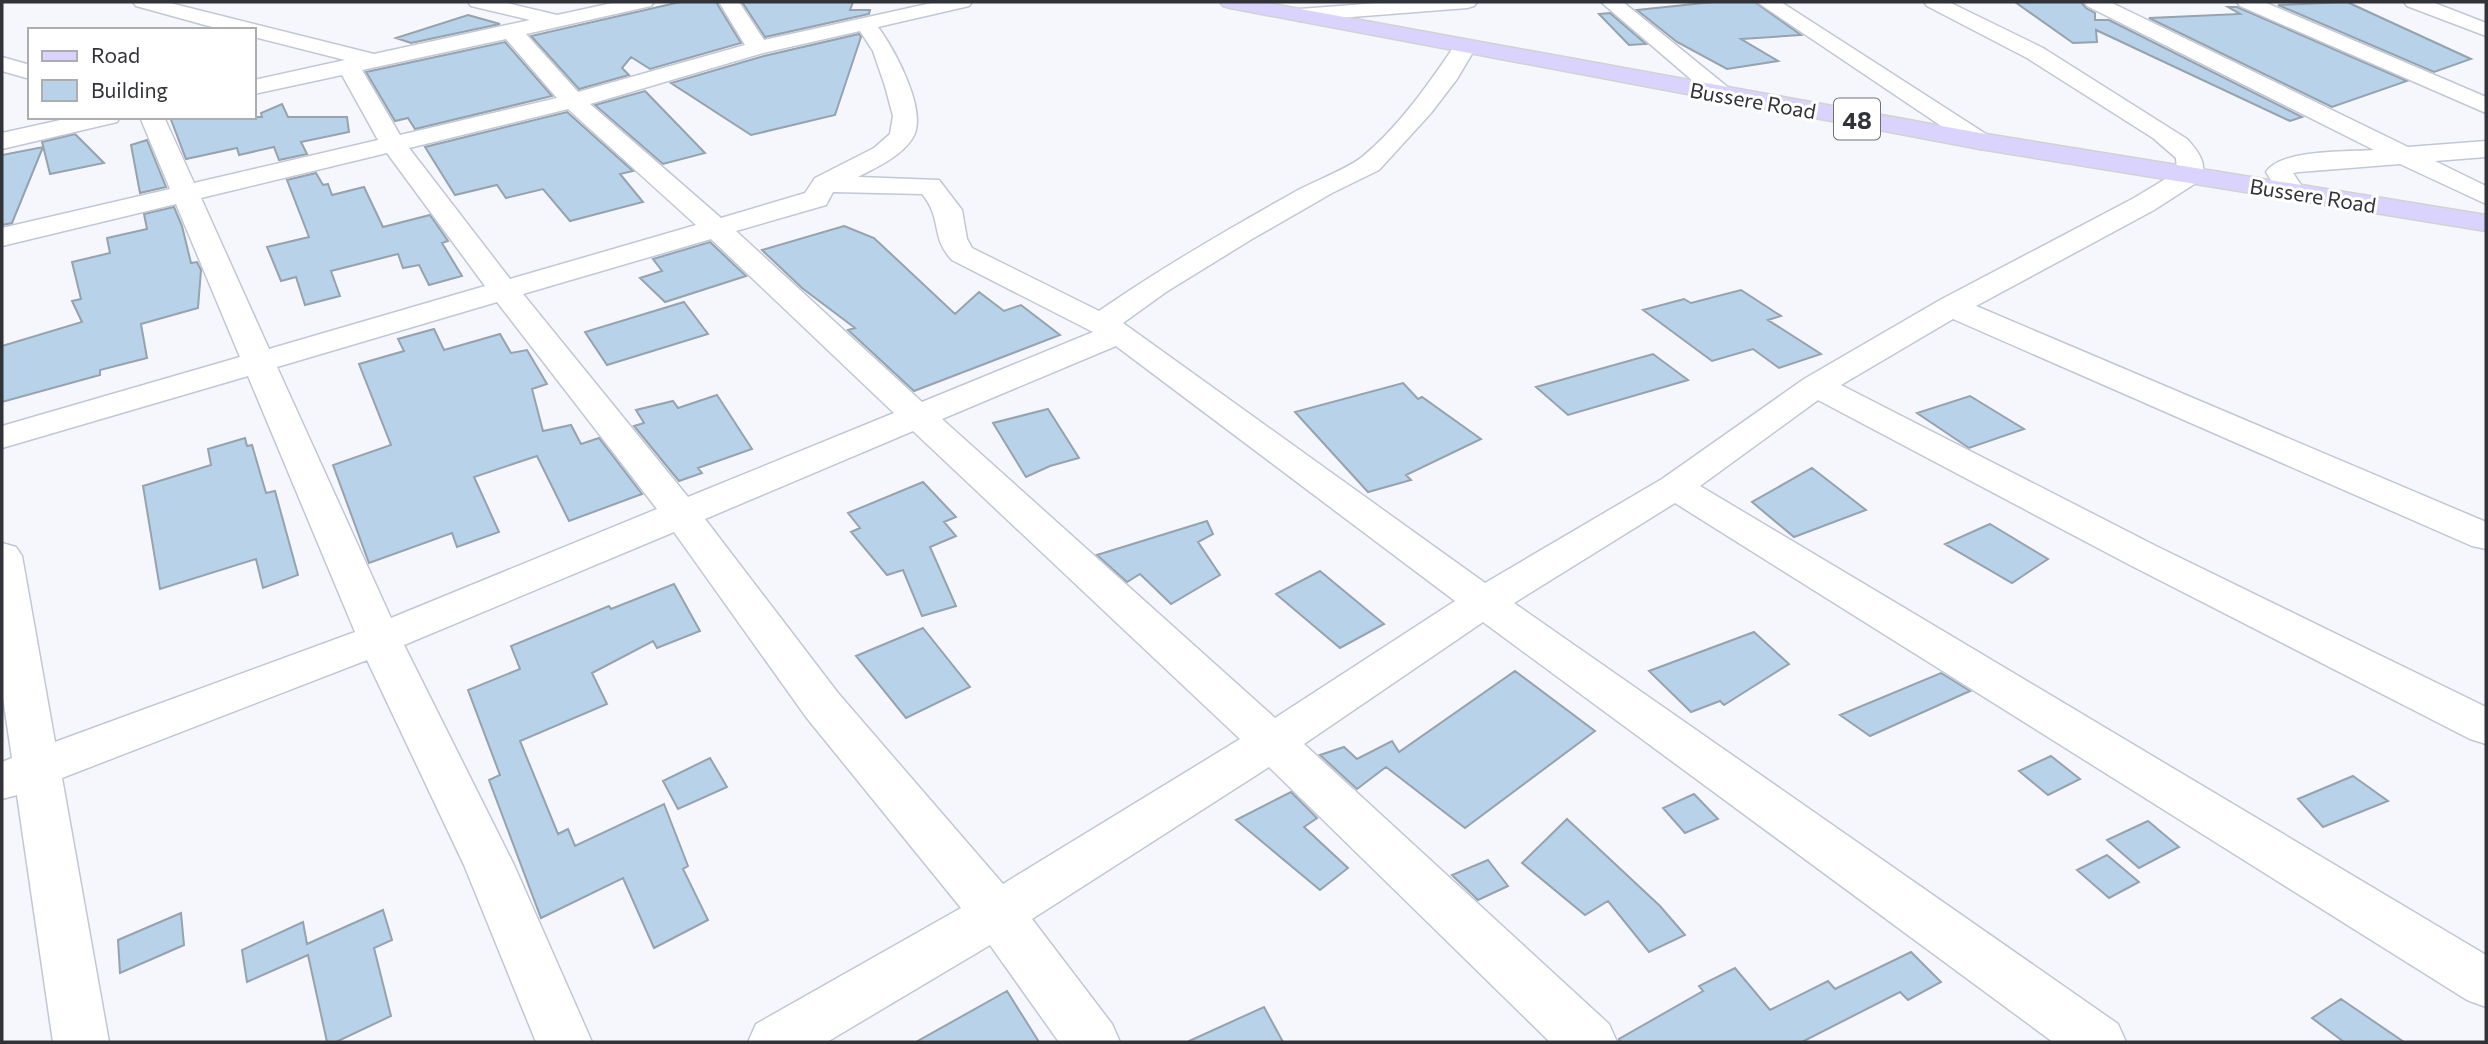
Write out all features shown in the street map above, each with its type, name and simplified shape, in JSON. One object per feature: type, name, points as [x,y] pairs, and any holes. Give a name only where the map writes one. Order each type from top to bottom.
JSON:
[{"type":"main road","name":"Bussere Road","points":[[1230,2],[1291,10],[1466,24],[1495,53],[1980,141],[2486,223]]},
{"type":"street","points":[[143,2],[241,28]]},
{"type":"street","points":[[478,2],[559,21]]},
{"type":"street","points":[[256,87],[644,2]]},
{"type":"street","points":[[729,2],[758,48]]},
{"type":"street","points":[[2,237],[573,101],[758,48],[962,2]]},
{"type":"street","points":[[18,775],[379,639],[916,417],[1110,328],[1155,286],[1322,187],[1370,164],[1445,79],[1466,24],[1444,2],[1291,10]]},
{"type":"street","points":[[1611,2],[1723,94]]},
{"type":"street","points":[[1767,2],[1980,141]]},
{"type":"street","points":[[776,1042],[997,914],[1272,742],[1484,601],[1675,487],[1816,386],[1951,307],[2144,204],[2190,175],[2189,157],[2162,133],[2070,73],[1934,2]]},
{"type":"street","points":[[2095,2],[2486,196]]},
{"type":"street","points":[[2247,2],[2486,106]]},
{"type":"street","points":[[2414,2],[2486,30]]},
{"type":"street","points":[[164,26],[233,5]]},
{"type":"street","points":[[2,436],[816,199],[824,184],[883,153],[902,136],[905,116],[897,86],[884,51],[865,24]]},
{"type":"street","points":[[511,31],[573,101],[716,228],[916,417],[1272,742],[1589,1042]]},
{"type":"street","points":[[256,32],[362,64]]},
{"type":"street","points":[[362,64],[393,144],[503,290],[681,514],[822,705],[997,914],[1092,1042]]},
{"type":"street","points":[[2,141],[99,119]]},
{"type":"street","points":[[153,119],[379,639],[489,865],[564,1042]]},
{"type":"street","points":[[2291,191],[2279,172],[2297,164],[2486,149]]},
{"type":"street","points":[[824,184],[930,186],[948,210],[954,248],[962,254],[1110,328],[1484,601],[2098,1042]]},
{"type":"street","points":[[1951,307],[2486,537]]},
{"type":"street","points":[[1816,386],[2142,555],[2486,727]]},
{"type":"street","points":[[1675,487],[2486,983]]},
{"type":"street","points":[[2,556],[18,775],[81,1042]]},
{"type":"building","points":[[680,2],[716,2],[741,43],[650,69],[631,57],[622,68],[629,75],[579,89],[531,36]]},
{"type":"building","points":[[742,2],[853,2],[850,10],[870,10],[869,14],[765,37]]},
{"type":"building","points":[[1713,2],[1755,2],[1801,35],[1741,39],[1778,61],[1727,69],[1677,42],[1637,10]]},
{"type":"building","points":[[2015,2],[2081,2],[2095,13],[2095,20],[2109,20],[2302,117],[2290,121],[2096,30],[2097,42],[2073,43]]},
{"type":"building","points":[[2347,2],[2471,59],[2434,72],[2278,5]]},
{"type":"building","points":[[2228,7],[2237,7],[2407,81],[2332,107],[2149,18],[2240,14]]},
{"type":"building","points":[[1610,13],[1646,44],[1629,45],[1599,14]]},
{"type":"building","points":[[468,15],[500,24],[411,43],[396,38]]},
{"type":"building","points":[[859,34],[861,37],[835,115],[751,135],[671,83],[764,56]]},
{"type":"building","points":[[505,42],[552,96],[415,129],[408,118],[395,121],[366,72]]},
{"type":"building","points":[[645,91],[705,153],[663,164],[595,105]]},
{"type":"building","points":[[282,104],[288,117],[347,117],[349,132],[301,142],[307,154],[279,160],[274,147],[239,155],[237,148],[186,159],[171,119],[256,119],[262,117],[261,113]]},
{"type":"building","points":[[567,112],[633,171],[620,174],[643,202],[570,221],[543,189],[506,198],[497,185],[455,195],[425,147]]},
{"type":"building","points":[[75,134],[104,163],[50,174],[42,142]]},
{"type":"building","points":[[147,140],[166,187],[140,193],[131,145]]},
{"type":"building","points":[[43,147],[12,223],[2,225],[2,155]]},
{"type":"building","points":[[316,173],[323,185],[328,184],[332,195],[364,187],[383,227],[430,215],[448,241],[442,243],[462,276],[429,285],[419,265],[403,268],[398,254],[331,271],[340,296],[305,305],[296,277],[281,281],[267,247],[309,237],[287,180]]},
{"type":"building","points":[[174,207],[182,226],[191,263],[197,262],[201,270],[198,308],[141,324],[147,358],[100,370],[100,375],[2,402],[2,346],[82,322],[72,301],[81,299],[72,262],[110,253],[107,238],[147,229],[144,214]]},
{"type":"building","points":[[844,226],[874,238],[955,314],[979,292],[1004,311],[1021,305],[1060,335],[914,391],[848,330],[855,328],[802,288],[762,250]]},
{"type":"building","points":[[710,242],[746,276],[665,302],[640,278],[662,271],[653,259]]},
{"type":"building","points":[[1741,290],[1781,316],[1768,320],[1821,354],[1779,368],[1753,349],[1712,361],[1643,310],[1684,299],[1691,303]]},
{"type":"building","points":[[684,302],[708,334],[607,365],[585,332]]},
{"type":"building","points":[[434,329],[444,350],[500,334],[511,353],[527,350],[547,384],[532,389],[543,431],[571,425],[581,444],[599,438],[642,494],[569,521],[537,456],[474,477],[499,532],[457,547],[452,533],[369,563],[333,465],[391,445],[359,364],[404,351],[398,339]]},
{"type":"building","points":[[1653,354],[1688,380],[1568,415],[1536,387]]},
{"type":"building","points":[[1403,383],[1418,399],[1422,397],[1481,439],[1406,475],[1411,480],[1368,492],[1295,412]]},
{"type":"building","points":[[717,395],[752,449],[698,468],[702,473],[679,481],[634,426],[644,423],[636,410],[673,401],[678,408]]},
{"type":"building","points":[[1970,396],[2024,429],[1969,448],[1917,413]]},
{"type":"building","points":[[1048,409],[1079,458],[1050,466],[1026,477],[993,423]]},
{"type":"building","points":[[245,438],[247,446],[252,445],[266,493],[275,491],[298,575],[263,588],[256,559],[160,589],[143,486],[211,465],[208,449]]},
{"type":"building","points":[[1812,468],[1866,510],[1794,537],[1752,502]]},
{"type":"building","points":[[923,482],[956,517],[944,522],[956,536],[930,547],[956,606],[922,616],[903,570],[887,575],[851,532],[860,528],[848,513]]},
{"type":"building","points":[[1207,521],[1213,534],[1198,542],[1220,575],[1171,604],[1140,574],[1127,582],[1097,555]]},
{"type":"building","points":[[1990,524],[2048,559],[2012,583],[1945,544]]},
{"type":"building","points":[[1320,571],[1384,624],[1340,648],[1276,594]]},
{"type":"building","points":[[674,584],[700,631],[657,648],[653,641],[592,673],[607,704],[520,741],[558,834],[568,829],[575,846],[664,804],[688,866],[683,869],[708,920],[654,948],[623,878],[541,918],[489,780],[500,775],[468,690],[520,669],[511,646],[609,606],[611,609]]},
{"type":"building","points":[[923,628],[970,687],[906,718],[856,656]]},
{"type":"building","points":[[1754,632],[1789,664],[1724,705],[1720,701],[1691,712],[1649,671]]},
{"type":"building","points":[[1515,671],[1595,731],[1465,828],[1386,767],[1357,789],[1320,755],[1344,747],[1357,759],[1392,741],[1399,752]]},
{"type":"building","points":[[1941,673],[1970,691],[1870,736],[1840,715]]},
{"type":"building","points":[[2051,756],[2080,779],[2048,795],[2019,771]]},
{"type":"building","points":[[710,758],[727,787],[678,809],[663,781]]},
{"type":"building","points":[[2353,776],[2388,801],[2323,827],[2298,799]]},
{"type":"building","points":[[1291,792],[1317,818],[1304,827],[1348,868],[1320,890],[1236,820]]},
{"type":"building","points":[[1694,794],[1718,819],[1685,833],[1663,808]]},
{"type":"building","points":[[1567,819],[1660,906],[1685,935],[1649,952],[1608,901],[1585,915],[1522,863]]},
{"type":"building","points":[[2148,821],[2179,847],[2139,868],[2107,840]]},
{"type":"building","points":[[2107,855],[2139,882],[2109,898],[2077,870]]},
{"type":"building","points":[[1488,860],[1508,886],[1478,900],[1452,875]]},
{"type":"building","points":[[383,910],[392,940],[374,948],[391,1016],[336,1042],[327,1042],[308,955],[247,982],[242,950],[303,922],[307,944]]},
{"type":"building","points":[[181,913],[184,945],[120,973],[118,940]]},
{"type":"building","points":[[1911,952],[1941,982],[1908,1000],[1900,992],[1802,1042],[1620,1042],[1619,1039],[1703,991],[1699,986],[1735,968],[1770,1010],[1828,981],[1835,989]]},
{"type":"building","points":[[1007,991],[1039,1042],[916,1042]]},
{"type":"building","points":[[2341,999],[2404,1042],[2344,1042],[2312,1018]]},
{"type":"building","points":[[1264,1007],[1283,1042],[1187,1042]]}]
